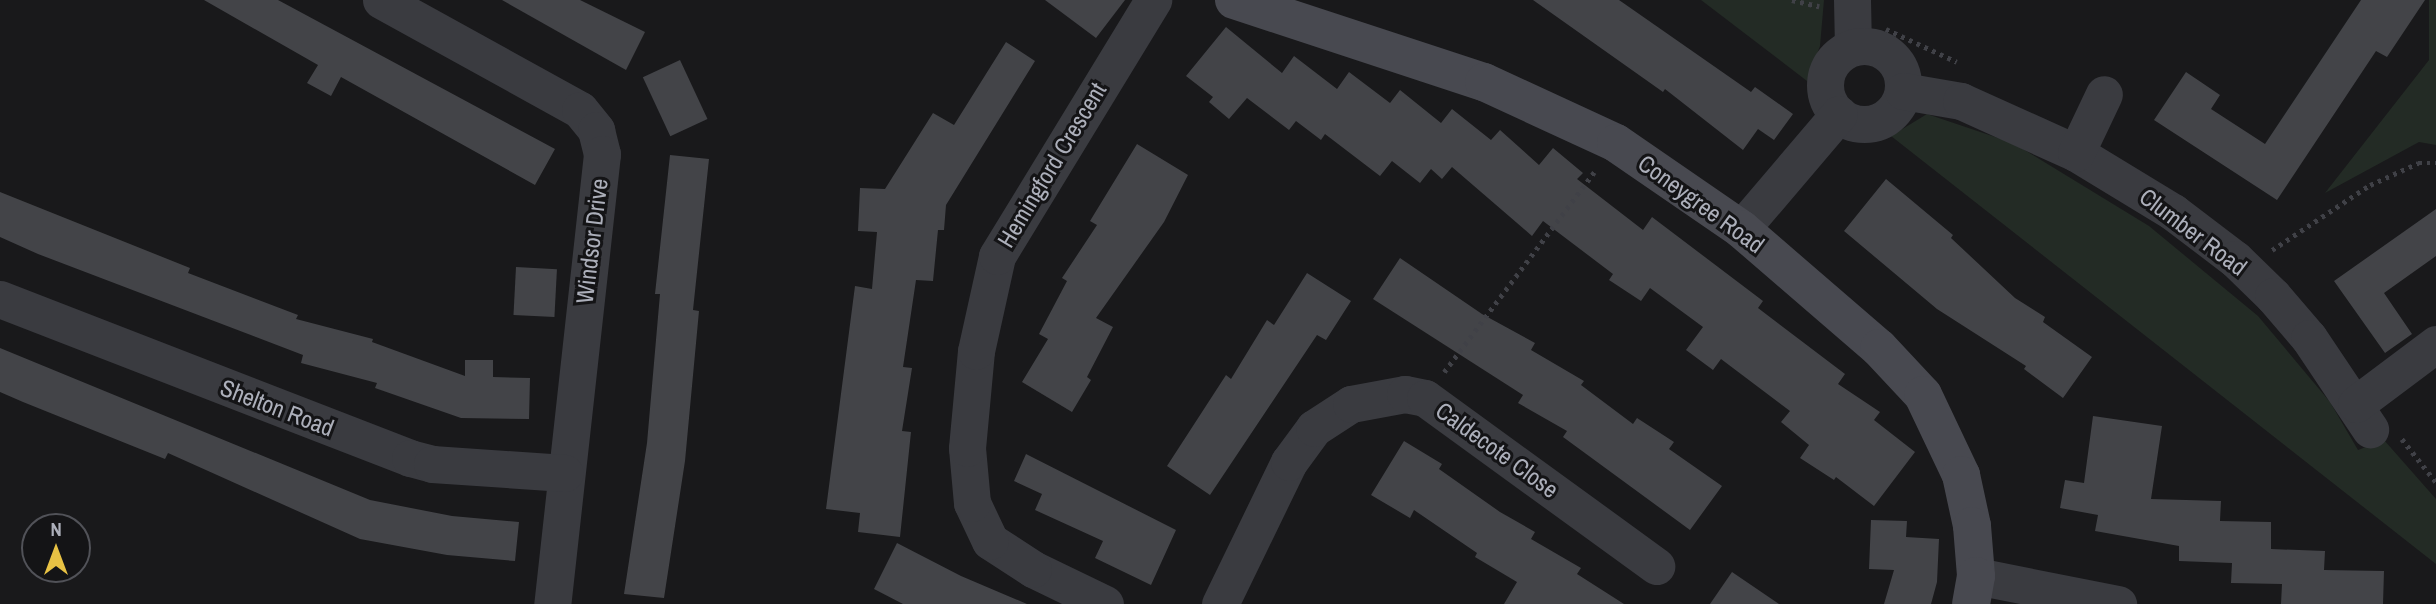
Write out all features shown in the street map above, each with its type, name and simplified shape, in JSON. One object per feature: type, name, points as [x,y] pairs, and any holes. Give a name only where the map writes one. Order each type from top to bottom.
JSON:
[{"type":"street","name":"Windsor Drive","points":[[382,0],[580,110],[596,130],[603,154],[552,604]]},
{"type":"street","name":"Hemingford Crescent","points":[[1105,604],[1032,569],[990,541],[972,503],[967,448],[976,351],[997,256],[1153,0]]},
{"type":"street","name":"Coneygree Road","points":[[1234,0],[1484,82],[1616,143],[1741,229],[1879,348],[1923,395],[1961,475],[1972,526],[1973,590]]},
{"type":"street","points":[[1852,0],[1853,47]]},
{"type":"street","points":[[1867,46],[1888,55],[1899,70],[1903,91],[1894,109],[1873,122],[1839,114],[1826,95],[1826,71],[1853,47],[1867,46]]},
{"type":"street","name":"Clumber Road","points":[[1903,91],[1961,101],[2076,153],[2174,212],[2235,259],[2309,338],[2363,417],[2436,344]]},
{"type":"street","points":[[2076,153],[2104,94]]},
{"type":"street","points":[[1741,229],[1839,114]]},
{"type":"street","name":"Shelton Road","points":[[0,299],[410,458],[432,464],[565,473]]},
{"type":"street","name":"Caldecote Close","points":[[1220,604],[1289,462],[1314,428],[1351,404],[1405,394],[1425,398],[1656,566]]},
{"type":"street","points":[[1973,590],[2118,604]]},
{"type":"path","points":[[1425,398],[1616,143]]},
{"type":"path","points":[[2266,254],[2370,185],[2417,163],[2436,163]]},
{"type":"shaded area","points":[[1701,0],[1824,0],[1820,46],[1807,81]]},
{"type":"shaded area","points":[[2429,0],[2436,0],[2436,145],[2419,142],[2325,193],[2429,60]]},
{"type":"shaded area","points":[[1927,114],[2013,143],[2149,226],[2258,316],[2330,402],[2358,450],[2384,440],[2436,499],[2436,564],[1891,136]]},
{"type":"building","points":[[204,0],[278,0],[555,149],[535,185],[341,77],[331,96],[307,83],[318,65]]},
{"type":"building","points":[[502,0],[580,0],[645,32],[626,70]]},
{"type":"building","points":[[1045,0],[1125,0],[1096,38]]},
{"type":"building","points":[[1533,0],[1619,0],[1751,92],[1755,87],[1793,114],[1774,140],[1758,129],[1743,150],[1665,89],[1663,92]]},
{"type":"building","points":[[2361,0],[2425,0],[2387,57],[2376,51],[2277,200],[2154,120],[2186,72],[2220,95],[2211,109],[2265,144]]},
{"type":"building","points":[[1226,27],[1282,73],[1294,56],[1337,89],[1349,72],[1390,103],[1400,90],[1441,123],[1452,109],[1491,140],[1500,130],[1539,165],[1553,148],[1583,173],[1577,179],[1643,230],[1652,217],[1763,301],[1758,308],[1845,374],[1838,384],[1880,412],[1874,420],[1915,452],[1874,506],[1836,477],[1834,480],[1800,458],[1809,445],[1781,422],[1790,411],[1721,359],[1713,370],[1686,350],[1703,327],[1650,288],[1641,301],[1609,280],[1613,274],[1543,221],[1532,236],[1452,167],[1442,179],[1431,169],[1420,183],[1392,161],[1380,176],[1325,134],[1321,140],[1296,121],[1289,130],[1247,98],[1229,119],[1209,102],[1213,97],[1186,76]]},
{"type":"building","points":[[1006,42],[1035,61],[946,205],[944,230],[938,230],[933,281],[916,280],[903,367],[912,368],[902,431],[911,432],[900,537],[858,532],[860,513],[826,509],[855,286],[872,289],[877,232],[858,231],[860,188],[885,189],[933,113],[954,125]]},
{"type":"building","points":[[680,60],[707,119],[670,136],[643,77]]},
{"type":"building","points":[[1137,144],[1188,175],[1164,222],[1096,318],[1113,327],[1087,377],[1091,380],[1072,412],[1022,382],[1048,339],[1039,334],[1067,281],[1062,278],[1097,225],[1090,221]]},
{"type":"building","points":[[670,155],[709,159],[693,310],[699,311],[685,461],[664,598],[624,594],[647,443],[660,294],[655,294]]},
{"type":"building","points":[[1886,179],[1953,235],[1951,238],[2015,298],[2045,317],[2043,322],[2092,357],[2063,398],[2024,369],[2026,366],[1937,309],[1844,231]]},
{"type":"building","points":[[0,192],[190,268],[188,273],[298,315],[296,319],[373,339],[372,342],[465,376],[465,360],[493,360],[493,377],[530,378],[529,419],[461,418],[375,388],[377,383],[301,363],[303,355],[38,254],[0,237]]},
{"type":"building","points":[[2436,209],[2436,256],[2384,293],[2412,334],[2385,353],[2334,281]]},
{"type":"building","points":[[1400,258],[1482,314],[1535,343],[1531,350],[1584,381],[1581,385],[1633,424],[1637,418],[1674,442],[1669,449],[1722,486],[1690,530],[1563,437],[1567,431],[1518,403],[1523,395],[1373,299]]},
{"type":"building","points":[[516,267],[557,269],[554,317],[513,315]]},
{"type":"building","points":[[1307,273],[1351,301],[1326,340],[1317,335],[1210,495],[1167,466],[1226,375],[1231,379],[1267,320],[1274,325]]},
{"type":"building","points":[[0,348],[370,500],[452,516],[519,522],[515,561],[447,555],[360,539],[168,453],[165,459],[23,402],[0,392]]},
{"type":"building","points":[[2093,416],[2162,426],[2151,499],[2221,501],[2220,521],[2271,522],[2271,549],[2325,551],[2324,570],[2384,571],[2383,604],[2281,604],[2282,584],[2231,583],[2232,563],[2179,561],[2179,546],[2095,531],[2098,515],[2060,508],[2065,480],[2084,483]]},
{"type":"building","points":[[1404,441],[1442,464],[1439,469],[1500,512],[1535,532],[1531,539],[1581,568],[1577,574],[1624,604],[1504,604],[1517,582],[1475,557],[1477,553],[1414,510],[1410,518],[1371,495]]},
{"type":"building","points":[[1026,454],[1176,530],[1151,585],[1095,558],[1103,541],[1035,510],[1042,494],[1014,481]]},
{"type":"building","points":[[1871,520],[1907,521],[1906,537],[1939,539],[1937,582],[1931,604],[1884,604],[1894,570],[1869,569]]},
{"type":"building","points":[[897,543],[961,576],[1027,604],[903,604],[874,589]]},
{"type":"building","points":[[1732,572],[1779,604],[1710,604]]}]
